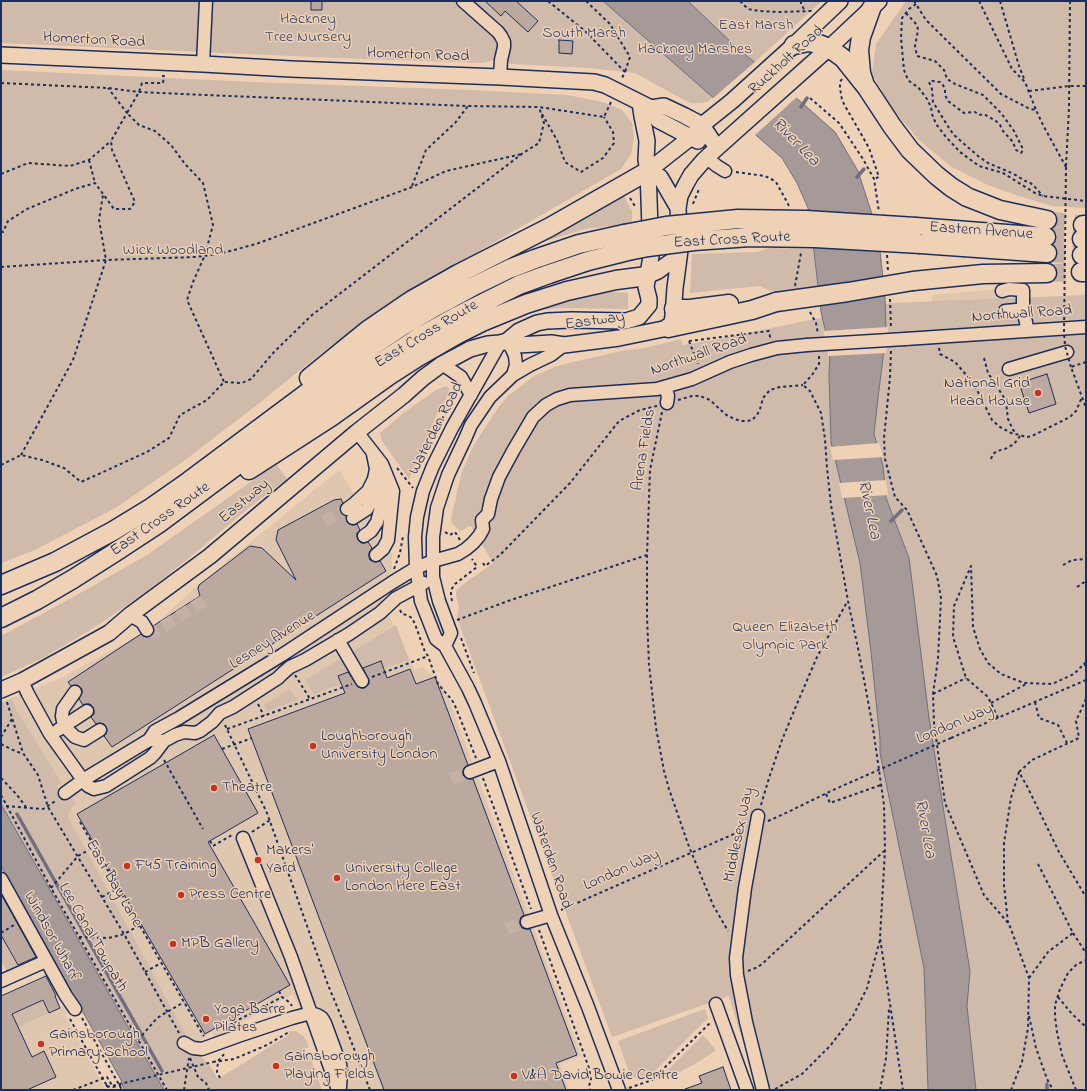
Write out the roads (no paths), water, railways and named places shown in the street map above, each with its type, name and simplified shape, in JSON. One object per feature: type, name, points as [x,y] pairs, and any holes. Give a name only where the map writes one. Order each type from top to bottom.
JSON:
[{"type":"highway","points":[[866,88],[861,73],[859,50],[861,37],[875,5]]},
{"type":"highway","points":[[794,45],[808,42],[820,44],[829,48],[843,58],[913,153],[936,175],[967,197],[1000,210],[1020,215],[1047,237]]},
{"type":"highway","points":[[259,428],[308,379],[368,330],[396,311],[446,280],[550,227],[648,171]]},
{"type":"highway","name":"East Cross Route","points":[[1,584],[55,562],[113,531],[188,481],[323,381],[401,327],[472,287],[508,269],[552,252],[579,244],[666,226],[738,220],[806,220],[916,227]]},
{"type":"highway","name":"Eastern Avenue","points":[[916,227],[1047,237]]},
{"type":"highway","name":"East Cross Route","points":[[1,618],[37,600],[73,579],[172,515],[338,390],[402,348],[448,321],[519,285],[588,261],[628,251],[687,242],[750,237],[815,238],[921,244]]},
{"type":"highway","name":"Eastern Avenue","points":[[921,244],[1047,237]]},
{"type":"highway","points":[[674,309],[690,309],[750,301],[776,302],[913,281],[983,274],[1047,273]]},
{"type":"highway","points":[[189,502],[229,482],[331,417],[418,357],[482,322],[526,304],[567,291],[616,280],[647,276]]},
{"type":"highway","points":[[668,328],[752,310],[776,302]]},
{"type":"main road","name":"Ruckholt Road","points":[[702,126],[778,60],[840,1]]},
{"type":"main road","name":"Ruckholt Road","points":[[712,153],[875,5]]},
{"type":"main road","name":"Homerton Road","points":[[1,55],[290,69],[500,76],[594,82],[605,84],[646,105],[664,106],[702,126]]},
{"type":"main road","points":[[646,105],[658,120],[690,138],[710,146],[712,153]]},
{"type":"main road","points":[[646,105],[642,116],[647,141],[646,160],[648,171],[651,256],[646,287],[649,299],[660,305],[674,309]]},
{"type":"main road","points":[[648,171],[690,138],[702,126],[712,153]]},
{"type":"main road","points":[[668,328],[672,322],[674,309],[680,250],[678,208],[680,196],[691,175],[712,153]]},
{"type":"main road","points":[[648,171],[660,178],[678,208]]},
{"type":"main road","points":[[647,276],[666,265],[680,250]]},
{"type":"main road","name":"Eastway","points":[[504,342],[524,328],[547,321],[626,321],[639,317],[649,305],[649,299]]},
{"type":"main road","name":"Eastway","points":[[3,693],[109,633],[130,614],[210,556],[356,432],[442,364],[470,349],[488,344],[504,342],[518,345],[551,343],[564,345],[619,338],[668,328]]},
{"type":"street","points":[[203,64],[206,1]]},
{"type":"street","points":[[463,1],[498,32],[504,42],[500,76]]},
{"type":"street","points":[[712,153],[717,166],[725,171]]},
{"type":"street","points":[[1002,291],[1009,289],[1023,290],[1023,311],[1027,331]]},
{"type":"street","points":[[1005,311],[1023,311]]},
{"type":"street","name":"Northwall Road","points":[[416,568],[433,561],[458,554],[473,543],[483,529],[482,520],[488,514],[491,499],[503,468],[533,417],[546,405],[557,399],[570,395],[599,392],[651,390],[665,387],[692,379],[730,362],[777,348],[1086,327]]},
{"type":"street","points":[[504,342],[512,349],[515,356],[516,365],[513,375]]},
{"type":"street","name":"Waterden Road","points":[[504,342],[458,416],[433,466],[423,491],[416,518],[416,568],[421,601],[436,640],[445,646],[475,703],[499,761],[556,912],[588,1007],[623,1089]]},
{"type":"street","name":"Waterden Road","points":[[445,646],[451,633],[439,600],[433,577],[433,537],[435,516],[448,475],[470,425],[490,397],[513,375],[551,355],[564,345]]},
{"type":"street","points":[[1010,369],[1067,352]]},
{"type":"street","points":[[442,364],[461,377],[471,394]]},
{"type":"street","points":[[665,387],[668,396],[665,407]]},
{"type":"street","points":[[356,432],[382,464],[393,491],[388,540],[383,549],[376,555]]},
{"type":"street","points":[[373,453],[376,469],[374,479],[368,491],[354,504],[350,513],[367,509],[384,477]]},
{"type":"street","points":[[364,536],[371,531],[377,522],[386,488],[382,464]]},
{"type":"street","name":"Lesney Avenue","points":[[65,793],[83,780],[149,740],[155,731],[282,655],[416,568]]},
{"type":"street","points":[[419,586],[433,577]]},
{"type":"street","name":"Lesney Avenue","points":[[83,780],[88,786],[94,789],[106,786],[150,758],[164,741],[184,732],[195,733],[200,731],[212,722],[220,713],[233,707],[278,678],[283,672],[306,660],[371,619],[396,598],[419,586]]},
{"type":"street","points":[[130,614],[142,622],[148,630]]},
{"type":"street","points":[[338,640],[362,681]]},
{"type":"street","points":[[22,681],[50,734],[83,780]]},
{"type":"street","points":[[75,692],[63,710],[62,716],[64,726],[75,737],[84,740],[100,730]]},
{"type":"street","points":[[50,734],[87,711]]},
{"type":"street","points":[[179,718],[180,725],[184,732]]},
{"type":"street","name":"Lesney Avenue","points":[[149,740],[164,741]]},
{"type":"street","points":[[476,772],[499,761]]},
{"type":"street","name":"Middlesex Way","points":[[758,816],[745,888],[736,958],[737,975],[746,1022],[768,1090]]},
{"type":"street","points":[[238,837],[291,957],[306,997],[310,1014],[339,1090]]},
{"type":"street","name":"Windsor Wharf","points":[[1,879],[74,1013]]},
{"type":"street","points":[[532,920],[556,912]]},
{"type":"street","points":[[1,980],[46,962]]},
{"type":"street","points":[[718,1009],[746,1090]]},
{"type":"street","points":[[184,1044],[202,1050],[209,1042],[310,1014]]},
{"type":"water","name":"River Lea","points":[[603,1],[688,1],[734,45],[835,132],[858,171],[879,241],[885,298],[886,329],[874,434],[883,466],[886,498],[909,558],[929,718],[970,971],[967,1006],[976,1090],[928,1090],[924,968],[880,753],[880,739],[871,652],[860,563],[831,442],[829,375],[830,350],[821,312],[808,208],[797,183],[782,158]]},
{"type":"water","points":[[1,804],[164,1090],[125,1090],[123,1087],[121,1080],[1,866]]},
{"type":"waterway","points":[[801,107],[807,98]]},
{"type":"waterway","points":[[857,177],[864,169]]},
{"type":"waterway","points":[[891,521],[902,510]]},
{"type":"waterway","points":[[17,814],[162,1071]]},
{"type":"waterway","points":[[1047,1084],[1047,1090]]},
{"type":"tunnel","points":[[1047,220],[1083,225]]},
{"type":"tunnel","points":[[1046,237],[1082,239]]},
{"type":"tunnel","points":[[1047,253],[1082,255]]},
{"type":"tunnel","points":[[1047,273],[1081,272]]},
{"type":"tunnel","points":[[324,522],[347,509]]},
{"type":"tunnel","points":[[147,630],[155,632],[205,600]]},
{"type":"tunnel","points":[[451,779],[470,772]]},
{"type":"tunnel","points":[[507,929],[527,922]]},
{"type":"place","name":"National Grid Head House","points":[[1038,393]]},
{"type":"place","name":"Loughborough University London","points":[[313,746]]},
{"type":"place","name":"Theatre","points":[[214,788]]},
{"type":"place","name":"Makers' Yard","points":[[258,860]]},
{"type":"place","name":"F45 Training","points":[[127,866]]},
{"type":"place","name":"University College London Here East","points":[[337,878]]},
{"type":"place","name":"Press Centre","points":[[181,895]]},
{"type":"place","name":"MPB Gallery","points":[[173,944]]},
{"type":"place","name":"Yoga Barre Pilates","points":[[206,1019]]},
{"type":"place","name":"Gainsborough Primary School","points":[[41,1044]]},
{"type":"place","name":"Gainsborough Playing Fields","points":[[276,1066]]},
{"type":"place","name":"V&A David Bowie Centre","points":[[514,1076]]},
{"type":"park label","name":"East Marsh","points":[[756,26]]},
{"type":"park label","name":"Hackney Tree Nursery","points":[[308,29]]},
{"type":"park label","name":"South Marsh","points":[[584,34]]},
{"type":"park label","name":"Hackney Marshes","points":[[695,50]]},
{"type":"park label","name":"Wick Woodland","points":[[173,251]]},
{"type":"park label","name":"Queen Elizabeth Olympic Park","points":[[785,637]]}]
